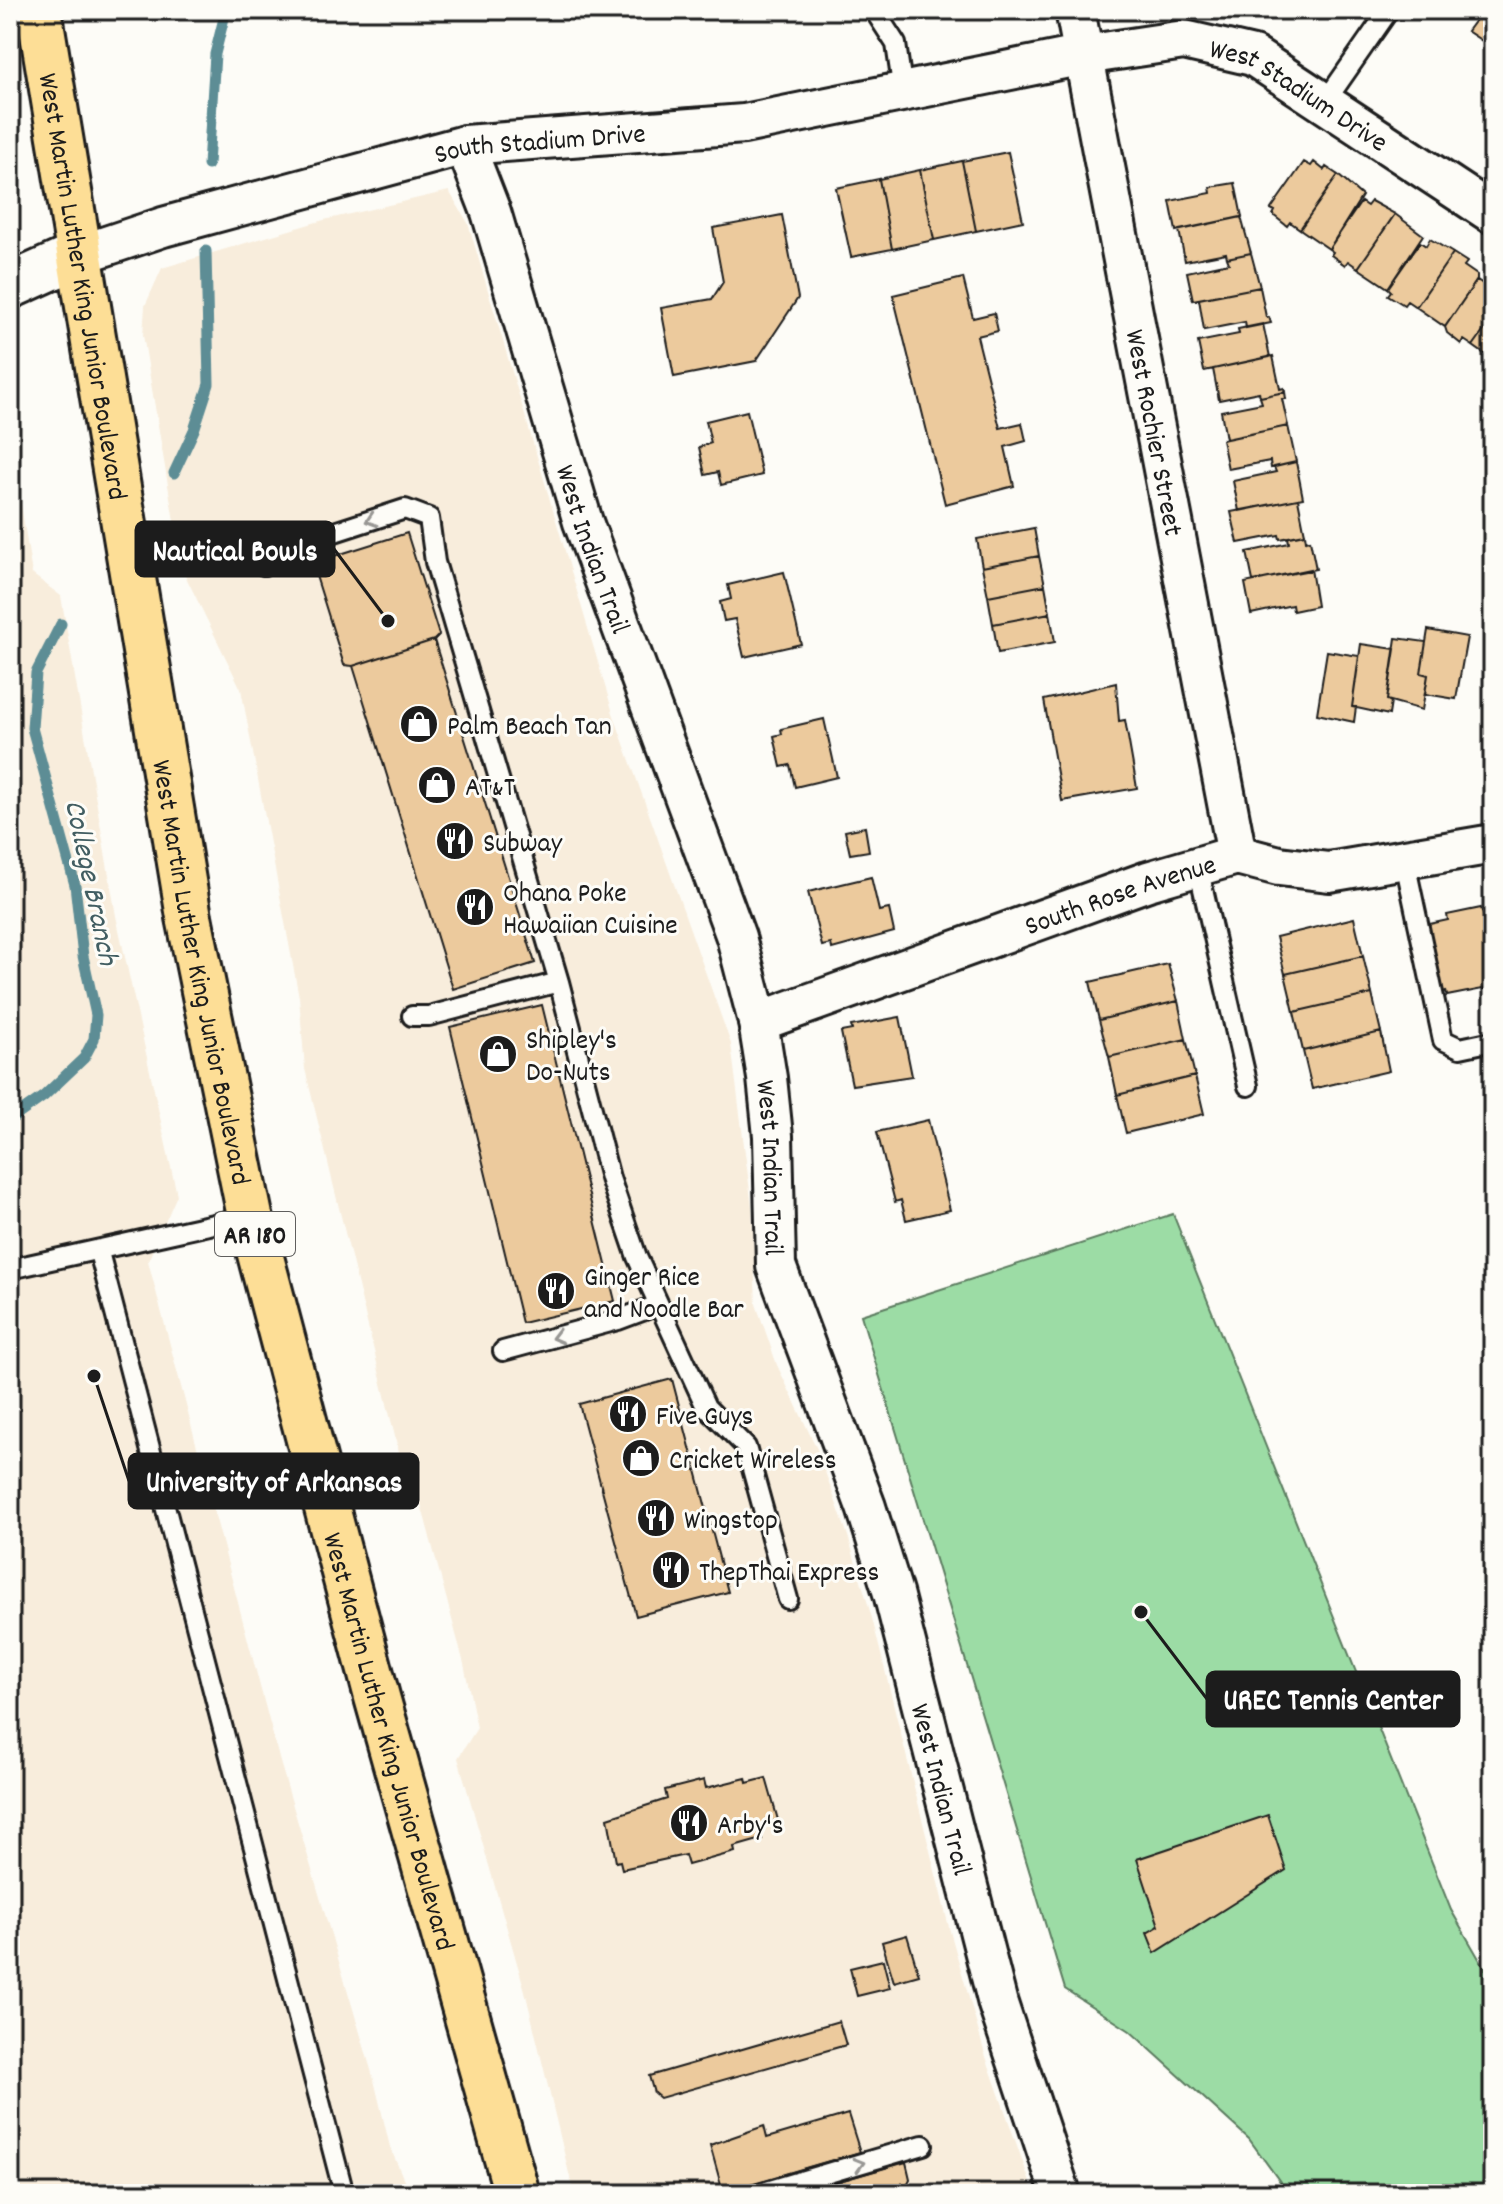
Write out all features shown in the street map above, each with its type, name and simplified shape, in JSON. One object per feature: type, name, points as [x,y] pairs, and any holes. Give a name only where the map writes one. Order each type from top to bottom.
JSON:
[{"type":"main road","name":"West Martin Luther King Junior Boulevard","points":[[39,10],[189,917],[250,1216],[377,1697],[517,2194]]},
{"type":"street","name":"West Rochier Street","points":[[1075,10],[1237,855]]},
{"type":"street","name":"West Stadium Drive","points":[[1084,55],[1184,40],[1253,56],[1493,214]]},
{"type":"street","name":"South Stadium Drive","points":[[10,286],[79,255],[178,222],[465,145],[744,124],[1084,55]]},
{"type":"street","name":"West Indian Trail","points":[[465,145],[491,212],[583,522],[736,937],[758,1022],[773,1136],[776,1266],[866,1507],[893,1593],[998,2004],[1061,2194]]},
{"type":"street","name":"South Rose Avenue","points":[[758,1022],[1148,881],[1237,855],[1279,866],[1329,872],[1405,862],[1493,844]]},
{"type":"lane","points":[[874,10],[896,44],[903,92]]},
{"type":"lane","points":[[1325,102],[1389,10]]},
{"type":"lane","points":[[264,565],[316,538],[405,509],[429,518],[435,562],[559,982],[610,1178],[637,1257],[706,1407],[746,1447],[788,1599]]},
{"type":"lane","points":[[1405,862],[1443,1040],[1460,1048],[1493,1041]]},
{"type":"lane","points":[[1198,867],[1248,1086]]},
{"type":"lane","points":[[412,1016],[429,1016],[559,982]]},
{"type":"lane","points":[[10,1269],[99,1252],[250,1216]]},
{"type":"lane","points":[[99,1252],[344,2194]]},
{"type":"lane","points":[[503,1351],[618,1320],[658,1305]]},
{"type":"lane","points":[[757,2194],[923,2145]]},
{"type":"shaded area","points":[[449,191],[468,223],[613,713],[731,1044],[752,1207],[756,1304],[777,1365],[817,1449],[848,1536],[872,1618],[950,1931],[985,2054],[1034,2194],[574,2194],[525,1991],[458,1758],[477,1728],[464,1664],[410,1463],[399,1453],[305,1069],[299,997],[241,689],[182,569],[143,335],[145,306],[162,268],[320,221]]},
{"type":"shaded area","points":[[10,434],[32,574],[61,596],[116,916],[177,1195],[148,1261],[280,1762],[374,2080],[390,2147],[410,2194],[10,2194]]},
{"type":"green space","points":[[1173,1214],[1451,1910],[1493,1983],[1493,2194],[1289,2194],[1249,2139],[1130,2031],[1065,1989],[861,1315]]},
{"type":"building","points":[[1469,10],[1493,10],[1493,35],[1487,44],[1467,31],[1478,16]]},
{"type":"building","points":[[1008,152],[1023,221],[976,231],[962,161]]},
{"type":"building","points":[[962,161],[976,231],[934,240],[920,170]]},
{"type":"building","points":[[1304,162],[1311,166],[1314,162],[1338,175],[1300,229],[1290,222],[1287,226],[1273,215],[1275,211],[1271,209]]},
{"type":"building","points":[[920,170],[934,240],[892,249],[879,179]]},
{"type":"building","points":[[1338,175],[1362,196],[1329,249],[1300,229]]},
{"type":"building","points":[[879,179],[892,249],[851,257],[836,188]]},
{"type":"building","points":[[1235,183],[1242,217],[1176,231],[1170,201],[1211,193],[1210,187]]},
{"type":"building","points":[[1371,201],[1395,214],[1358,268],[1348,261],[1345,265],[1331,255],[1333,252],[1329,249],[1361,202],[1367,206]]},
{"type":"building","points":[[1395,214],[1423,235],[1388,288],[1358,268]]},
{"type":"building","points":[[782,215],[798,298],[756,361],[674,377],[661,308],[712,299],[723,282],[713,228]]},
{"type":"building","points":[[1241,217],[1251,253],[1227,258],[1226,253],[1185,261],[1179,230]]},
{"type":"building","points":[[1430,239],[1453,253],[1416,307],[1407,301],[1404,305],[1388,295],[1391,291],[1388,288],[1420,242],[1426,246]]},
{"type":"building","points":[[1251,253],[1260,287],[1193,300],[1187,272],[1229,263],[1227,258]]},
{"type":"building","points":[[1453,253],[1467,262],[1464,266],[1477,275],[1477,280],[1445,327],[1416,307]]},
{"type":"building","points":[[963,278],[973,318],[994,313],[998,331],[977,336],[1000,428],[1022,423],[1026,441],[1005,447],[1014,486],[945,504],[893,295]]},
{"type":"building","points":[[1487,279],[1493,283],[1493,318],[1473,346],[1464,340],[1461,344],[1447,333],[1445,327],[1477,280],[1483,284]]},
{"type":"building","points":[[1260,287],[1266,317],[1271,323],[1246,328],[1245,322],[1204,330],[1199,299]]},
{"type":"building","points":[[1493,318],[1493,360],[1473,346]]},
{"type":"building","points":[[1263,324],[1270,357],[1204,371],[1198,342],[1239,334],[1238,329]]},
{"type":"building","points":[[1273,356],[1280,389],[1284,388],[1285,392],[1260,397],[1259,392],[1219,400],[1213,369]]},
{"type":"building","points":[[1285,392],[1286,399],[1282,399],[1288,426],[1226,439],[1221,411],[1262,403],[1260,397]]},
{"type":"building","points":[[747,411],[762,475],[721,485],[718,472],[705,475],[699,447],[711,443],[706,421]]},
{"type":"building","points":[[1288,426],[1296,462],[1271,468],[1270,461],[1228,469],[1222,440]]},
{"type":"building","points":[[1296,462],[1303,498],[1239,511],[1233,481],[1276,472],[1274,467]]},
{"type":"building","points":[[1298,499],[1305,534],[1280,539],[1279,535],[1238,543],[1231,512]]},
{"type":"building","points":[[1034,528],[1039,556],[982,567],[977,539]]},
{"type":"building","points":[[407,533],[439,635],[434,640],[353,666],[344,665],[312,563]]},
{"type":"building","points":[[1305,534],[1306,541],[1310,540],[1316,569],[1253,581],[1247,552],[1289,543],[1288,537]]},
{"type":"building","points":[[1039,556],[1045,585],[988,596],[982,567]]},
{"type":"building","points":[[1311,569],[1317,606],[1293,611],[1292,605],[1251,614],[1245,583]]},
{"type":"building","points":[[784,572],[801,644],[744,657],[735,619],[724,621],[720,602],[731,599],[728,585]]},
{"type":"building","points":[[1045,585],[1050,613],[993,624],[988,596]]},
{"type":"building","points":[[1050,613],[1055,642],[998,653],[993,624]]},
{"type":"building","points":[[1428,630],[1467,637],[1456,699],[1425,694],[1428,675],[1421,673]]},
{"type":"building","points":[[1396,638],[1426,642],[1421,673],[1428,675],[1422,710],[1387,700]]},
{"type":"building","points":[[434,640],[535,963],[453,989],[353,666]]},
{"type":"building","points":[[1361,644],[1395,649],[1387,700],[1391,702],[1389,715],[1352,707]]},
{"type":"building","points":[[1327,651],[1359,656],[1352,707],[1356,707],[1354,722],[1317,714]]},
{"type":"building","points":[[1116,683],[1119,721],[1125,720],[1137,788],[1062,801],[1044,700]]},
{"type":"building","points":[[824,719],[837,777],[795,787],[790,765],[781,767],[774,736],[782,734],[781,729]]},
{"type":"building","points":[[865,827],[869,851],[850,854],[845,831]]},
{"type":"building","points":[[871,877],[879,911],[889,909],[894,932],[832,949],[831,944],[822,946],[808,892]]},
{"type":"building","points":[[1481,908],[1483,914],[1493,912],[1493,987],[1447,996],[1446,991],[1439,993],[1425,925],[1448,920],[1447,915]]},
{"type":"building","points":[[1354,918],[1363,956],[1285,974],[1276,937]]},
{"type":"building","points":[[1363,956],[1372,994],[1294,1012],[1285,974]]},
{"type":"building","points":[[1168,964],[1178,1001],[1099,1020],[1090,982]]},
{"type":"building","points":[[1372,994],[1381,1032],[1303,1051],[1294,1012]]},
{"type":"building","points":[[1178,1001],[1186,1039],[1109,1057],[1099,1020]]},
{"type":"building","points":[[542,1005],[615,1301],[522,1323],[450,1027]]},
{"type":"building","points":[[900,1017],[912,1076],[852,1085],[841,1032],[852,1030],[851,1026]]},
{"type":"building","points":[[1381,1032],[1389,1071],[1312,1089],[1303,1051]]},
{"type":"building","points":[[1186,1039],[1195,1076],[1117,1095],[1109,1057]]},
{"type":"building","points":[[1195,1076],[1204,1114],[1126,1133],[1117,1095]]},
{"type":"building","points":[[928,1120],[950,1210],[906,1220],[901,1200],[895,1202],[877,1132]]},
{"type":"building","points":[[672,1379],[728,1592],[636,1616],[579,1404]]},
{"type":"building","name":"Arby's","points":[[746,1778],[747,1783],[766,1778],[778,1820],[759,1826],[762,1839],[734,1847],[735,1852],[688,1865],[685,1855],[622,1869],[620,1861],[616,1862],[608,1818],[667,1799],[665,1790],[704,1780],[706,1788]]},
{"type":"building","points":[[1268,1815],[1286,1870],[1155,1953],[1147,1933],[1159,1926],[1137,1859]]},
{"type":"building","points":[[907,1935],[919,1975],[894,1982],[882,1942]]},
{"type":"building","points":[[883,1960],[890,1988],[857,1996],[850,1968]]},
{"type":"building","points":[[839,2021],[846,2045],[660,2098],[654,2093],[649,2076]]},
{"type":"building","points":[[848,2114],[860,2152],[723,2192],[710,2145],[764,2126],[767,2138]]},
{"type":"building","points":[[906,2162],[910,2179],[905,2189],[886,2194],[794,2194]]},
{"type":"waterway","name":"College Branch","points":[[208,165],[215,54],[226,10]]},
{"type":"waterway","name":"College Branch","points":[[174,473],[194,430],[209,384],[206,251]]},
{"type":"waterway","name":"College Branch","points":[[10,1120],[44,1096],[84,1058],[94,1039],[96,1015],[83,956],[75,885],[32,728],[36,673],[61,624]]},
{"type":"place","name":"Nautical Bowls","points":[[388,621]]},
{"type":"place","name":"Palm Beach Tan","points":[[419,724]]},
{"type":"place","name":"AT&T","points":[[437,785]]},
{"type":"place","name":"Subway","points":[[455,841]]},
{"type":"place","name":"Ohana Poke Hawaiian Cuisine","points":[[475,907]]},
{"type":"place","name":"Shipley's Do-Nuts","points":[[498,1054]]},
{"type":"place","name":"Ginger Rice and Noodle Bar","points":[[556,1291]]},
{"type":"place","name":"University of Arkansas","points":[[94,1376]]},
{"type":"place","name":"Five Guys","points":[[628,1414]]},
{"type":"place","name":"Cricket Wireless","points":[[641,1458]]},
{"type":"place","name":"Wingstop","points":[[656,1518]]},
{"type":"place","name":"ThepThai Express","points":[[671,1570]]},
{"type":"place","name":"UREC Tennis Center","points":[[1141,1612]]},
{"type":"place","name":"Arby's","points":[[689,1823]]}]
